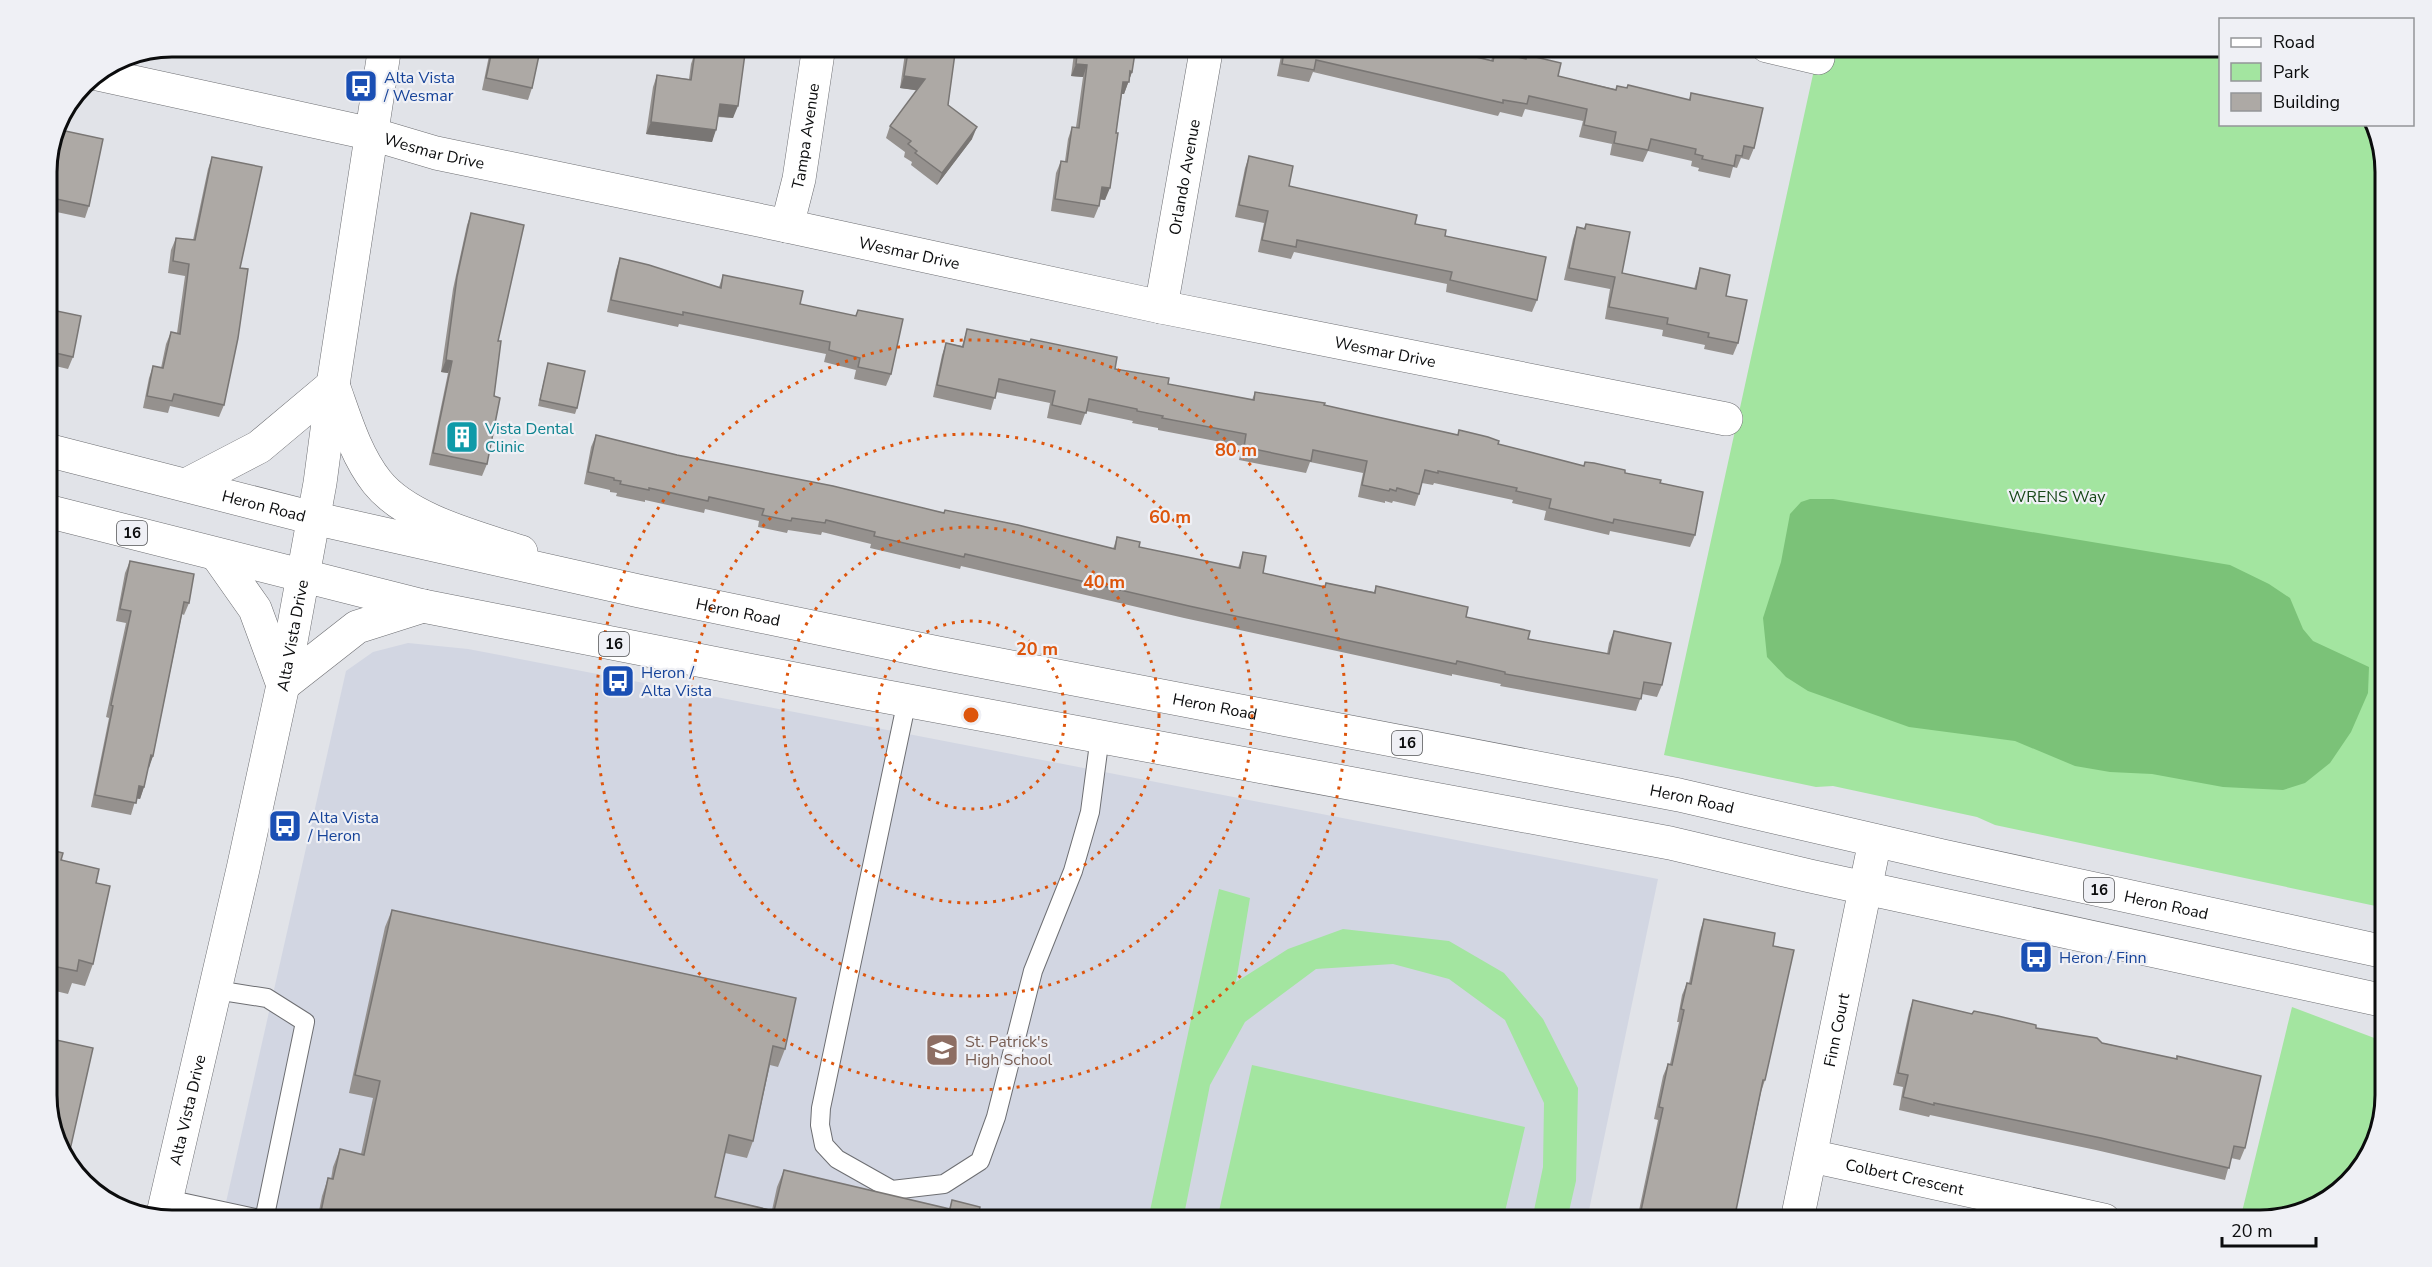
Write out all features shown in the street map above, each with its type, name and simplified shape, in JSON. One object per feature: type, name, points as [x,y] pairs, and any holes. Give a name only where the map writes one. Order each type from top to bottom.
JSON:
[{"type":"main road","name":"Alta Vista Drive","points":[[165,1208],[283,685],[320,483],[384,57]]},
{"type":"main road","name":"Tampa Avenue","points":[[787,226],[800,179],[817,57]]},
{"type":"main road","name":"Orlando Avenue","points":[[1161,307],[1205,57]]},
{"type":"main road","points":[[1814,57],[1818,58]]},
{"type":"main road","name":"Wesmar Drive","points":[[108,76],[372,134],[436,153],[1161,307],[1726,419]]},
{"type":"main road","points":[[188,484],[259,447],[333,385],[354,444],[378,483],[408,508],[445,527],[639,591]]},
{"type":"main road","name":"Heron Road","points":[[57,452],[188,484],[313,518],[639,591],[938,653],[1679,795],[1875,841],[2375,950]]},
{"type":"main road","name":"16","points":[[57,514],[423,606],[906,700],[1670,843],[2375,999]]},
{"type":"main road","points":[[216,555],[255,609],[283,685],[357,627],[423,606]]},
{"type":"main road","name":"Finn Court","points":[[1799,1210],[1875,841]]},
{"type":"main road","name":"Colbert Crescent","points":[[1811,1156],[2054,1210]]},
{"type":"lane","points":[[906,700],[821,1108],[820,1125],[824,1145],[837,1159],[892,1190],[944,1184],[980,1161],[996,1118],[1033,971],[1073,872],[1090,812],[1100,736]]},
{"type":"lane","points":[[216,990],[267,998],[305,1022],[266,1210]]},
{"type":"lane","points":[[165,1208],[182,1210]]},
{"type":"shaded area","name":"St. Patrick's High School","points":[[408,643],[468,649],[1658,879],[1589,1210],[224,1210],[346,671],[373,652]]},
{"type":"green space","name":"WRENS Way","points":[[1817,57],[2219,57],[2219,126],[2365,126],[2375,165],[2375,906],[1995,825],[1977,817],[1833,786],[1816,787],[1664,755]]},
{"type":"green space","points":[[1810,499],[1833,499],[2230,565],[2269,584],[2290,598],[2303,629],[2313,641],[2369,667],[2368,693],[2351,732],[2330,763],[2305,783],[2283,790],[2223,787],[2152,774],[2110,772],[2075,766],[2015,741],[1909,727],[1808,691],[1786,677],[1767,657],[1763,618],[1781,562],[1790,514],[1801,502]]},
{"type":"green space","points":[[1219,889],[1250,898],[1236,982],[1288,949],[1343,929],[1449,941],[1504,973],[1543,1019],[1578,1088],[1576,1181],[1569,1210],[1534,1210],[1543,1167],[1544,1103],[1505,1020],[1449,979],[1393,964],[1316,969],[1245,1022],[1210,1085],[1185,1210],[1150,1210]]},
{"type":"green space","points":[[2292,1007],[2375,1038],[2373,1117],[2369,1132],[2356,1159],[2336,1181],[2311,1198],[2282,1208],[2242,1210]]},
{"type":"green space","points":[[1252,1065],[1525,1127],[1505,1210],[1219,1210]]},
{"type":"building","points":[[491,57],[539,57],[532,88],[486,78]]},
{"type":"building","points":[[694,57],[745,57],[738,106],[720,104],[716,130],[651,122],[657,75],[691,80]]},
{"type":"building","points":[[907,57],[955,57],[948,105],[977,127],[942,173],[915,153],[917,151],[908,144],[911,141],[890,126],[925,79],[904,76]]},
{"type":"building","points":[[1077,57],[1134,57],[1129,82],[1123,82],[1110,188],[1102,187],[1099,206],[1055,199],[1061,161],[1067,162],[1072,127],[1079,128],[1087,65],[1076,64]]},
{"type":"building","points":[[1283,57],[1476,57],[1493,61],[1494,57],[1526,59],[1526,57],[1536,57],[1561,63],[1558,76],[1616,90],[1617,86],[1627,88],[1628,85],[1690,100],[1691,93],[1763,108],[1754,148],[1744,146],[1742,156],[1736,155],[1734,166],[1702,159],[1703,156],[1695,154],[1696,149],[1651,139],[1648,150],[1614,143],[1616,132],[1584,125],[1587,109],[1529,96],[1527,104],[1503,100],[1503,103],[1316,60],[1314,70],[1282,64]]},
{"type":"building","points":[[65,131],[103,139],[89,206],[57,199],[57,165]]},
{"type":"building","points":[[1249,156],[1293,166],[1289,186],[1417,215],[1415,224],[1446,230],[1445,236],[1546,257],[1537,300],[1450,280],[1452,272],[1297,240],[1296,247],[1262,240],[1268,211],[1239,205]]},
{"type":"building","points":[[212,157],[262,167],[240,268],[248,269],[238,338],[224,405],[174,394],[172,401],[147,396],[153,366],[163,368],[171,332],[180,334],[189,264],[173,261],[176,238],[195,240]]},
{"type":"building","points":[[471,213],[524,225],[498,341],[501,341],[494,396],[500,398],[487,464],[433,453],[452,361],[446,360],[457,277]]},
{"type":"building","points":[[1586,224],[1630,232],[1622,273],[1696,289],[1700,268],[1730,275],[1726,296],[1747,300],[1738,343],[1708,337],[1709,333],[1667,324],[1668,318],[1609,307],[1615,277],[1569,268],[1577,227],[1585,229]]},
{"type":"building","points":[[620,258],[721,288],[723,275],[803,291],[800,304],[856,316],[858,310],[903,319],[891,374],[858,367],[860,358],[829,350],[830,342],[611,300]]},
{"type":"building","points":[[57,311],[81,316],[73,357],[57,353]]},
{"type":"building","points":[[967,329],[1030,342],[1031,339],[1117,357],[1115,369],[1169,378],[1168,384],[1254,400],[1255,392],[1325,403],[1324,405],[1458,435],[1459,430],[1488,437],[1499,441],[1498,444],[1584,466],[1585,462],[1594,463],[1625,470],[1625,473],[1661,480],[1660,483],[1703,492],[1695,535],[1614,519],[1613,523],[1549,508],[1551,499],[1516,491],[1517,488],[1438,471],[1438,473],[1425,470],[1419,494],[1397,488],[1396,491],[1390,489],[1389,491],[1362,485],[1367,461],[1313,450],[1311,461],[1244,447],[1246,434],[1162,418],[1163,416],[1137,411],[1137,409],[1089,399],[1086,413],[1052,405],[1055,391],[999,379],[995,398],[937,385],[946,343],[963,347]]},
{"type":"building","points":[[548,363],[585,371],[577,408],[540,400]]},
{"type":"building","points":[[596,435],[677,455],[833,486],[944,513],[945,510],[1018,525],[1115,549],[1117,537],[1140,542],[1139,547],[1240,568],[1243,552],[1266,556],[1263,573],[1325,587],[1326,583],[1375,593],[1376,586],[1468,607],[1466,617],[1530,631],[1528,639],[1609,654],[1614,631],[1671,643],[1662,685],[1644,682],[1641,699],[1505,674],[1505,672],[1457,661],[1456,664],[1189,606],[965,554],[964,557],[874,536],[875,532],[826,520],[825,523],[792,518],[791,521],[762,515],[764,509],[709,497],[708,501],[620,484],[621,481],[614,480],[614,478],[588,472]]},
{"type":"building","points":[[130,561],[194,574],[189,603],[184,602],[153,756],[151,755],[144,787],[139,786],[136,803],[95,795],[131,611],[120,609]]},
{"type":"building","points":[[57,852],[63,853],[61,860],[99,869],[96,883],[110,886],[93,964],[79,960],[77,971],[57,967]]},
{"type":"building","points":[[392,910],[796,998],[785,1049],[773,1046],[753,1141],[729,1135],[715,1197],[770,1210],[321,1210],[328,1178],[333,1179],[340,1149],[364,1155],[380,1081],[355,1075]]},
{"type":"building","points":[[1704,919],[1775,933],[1773,946],[1794,950],[1765,1080],[1763,1080],[1736,1210],[1641,1210],[1663,1108],[1659,1107],[1668,1064],[1672,1065],[1684,1010],[1681,1009],[1687,983],[1691,984]]},
{"type":"building","points":[[1913,1000],[1972,1014],[1974,1011],[1998,1016],[2036,1025],[2036,1028],[2097,1038],[2102,1043],[2177,1059],[2177,1056],[2261,1076],[2245,1148],[2234,1146],[2229,1168],[2101,1138],[1903,1097],[1908,1075],[1898,1073]]},
{"type":"building","points":[[57,1040],[93,1048],[70,1148],[63,1132],[57,1102]]},
{"type":"building","points":[[784,1170],[950,1209],[952,1200],[980,1207],[979,1210],[774,1210]]},
{"type":"place","name":"Alta Vista / Wesmar","points":[[361,86]]},
{"type":"place","name":"Vista Dental Clinic","points":[[462,437]]},
{"type":"place","name":"Heron / Alta Vista","points":[[618,681]]},
{"type":"place","name":"Alta Vista / Heron","points":[[285,826]]},
{"type":"place","name":"Heron / Finn","points":[[2036,957]]},
{"type":"place","name":"St. Patrick's High School","points":[[942,1050]]}]
